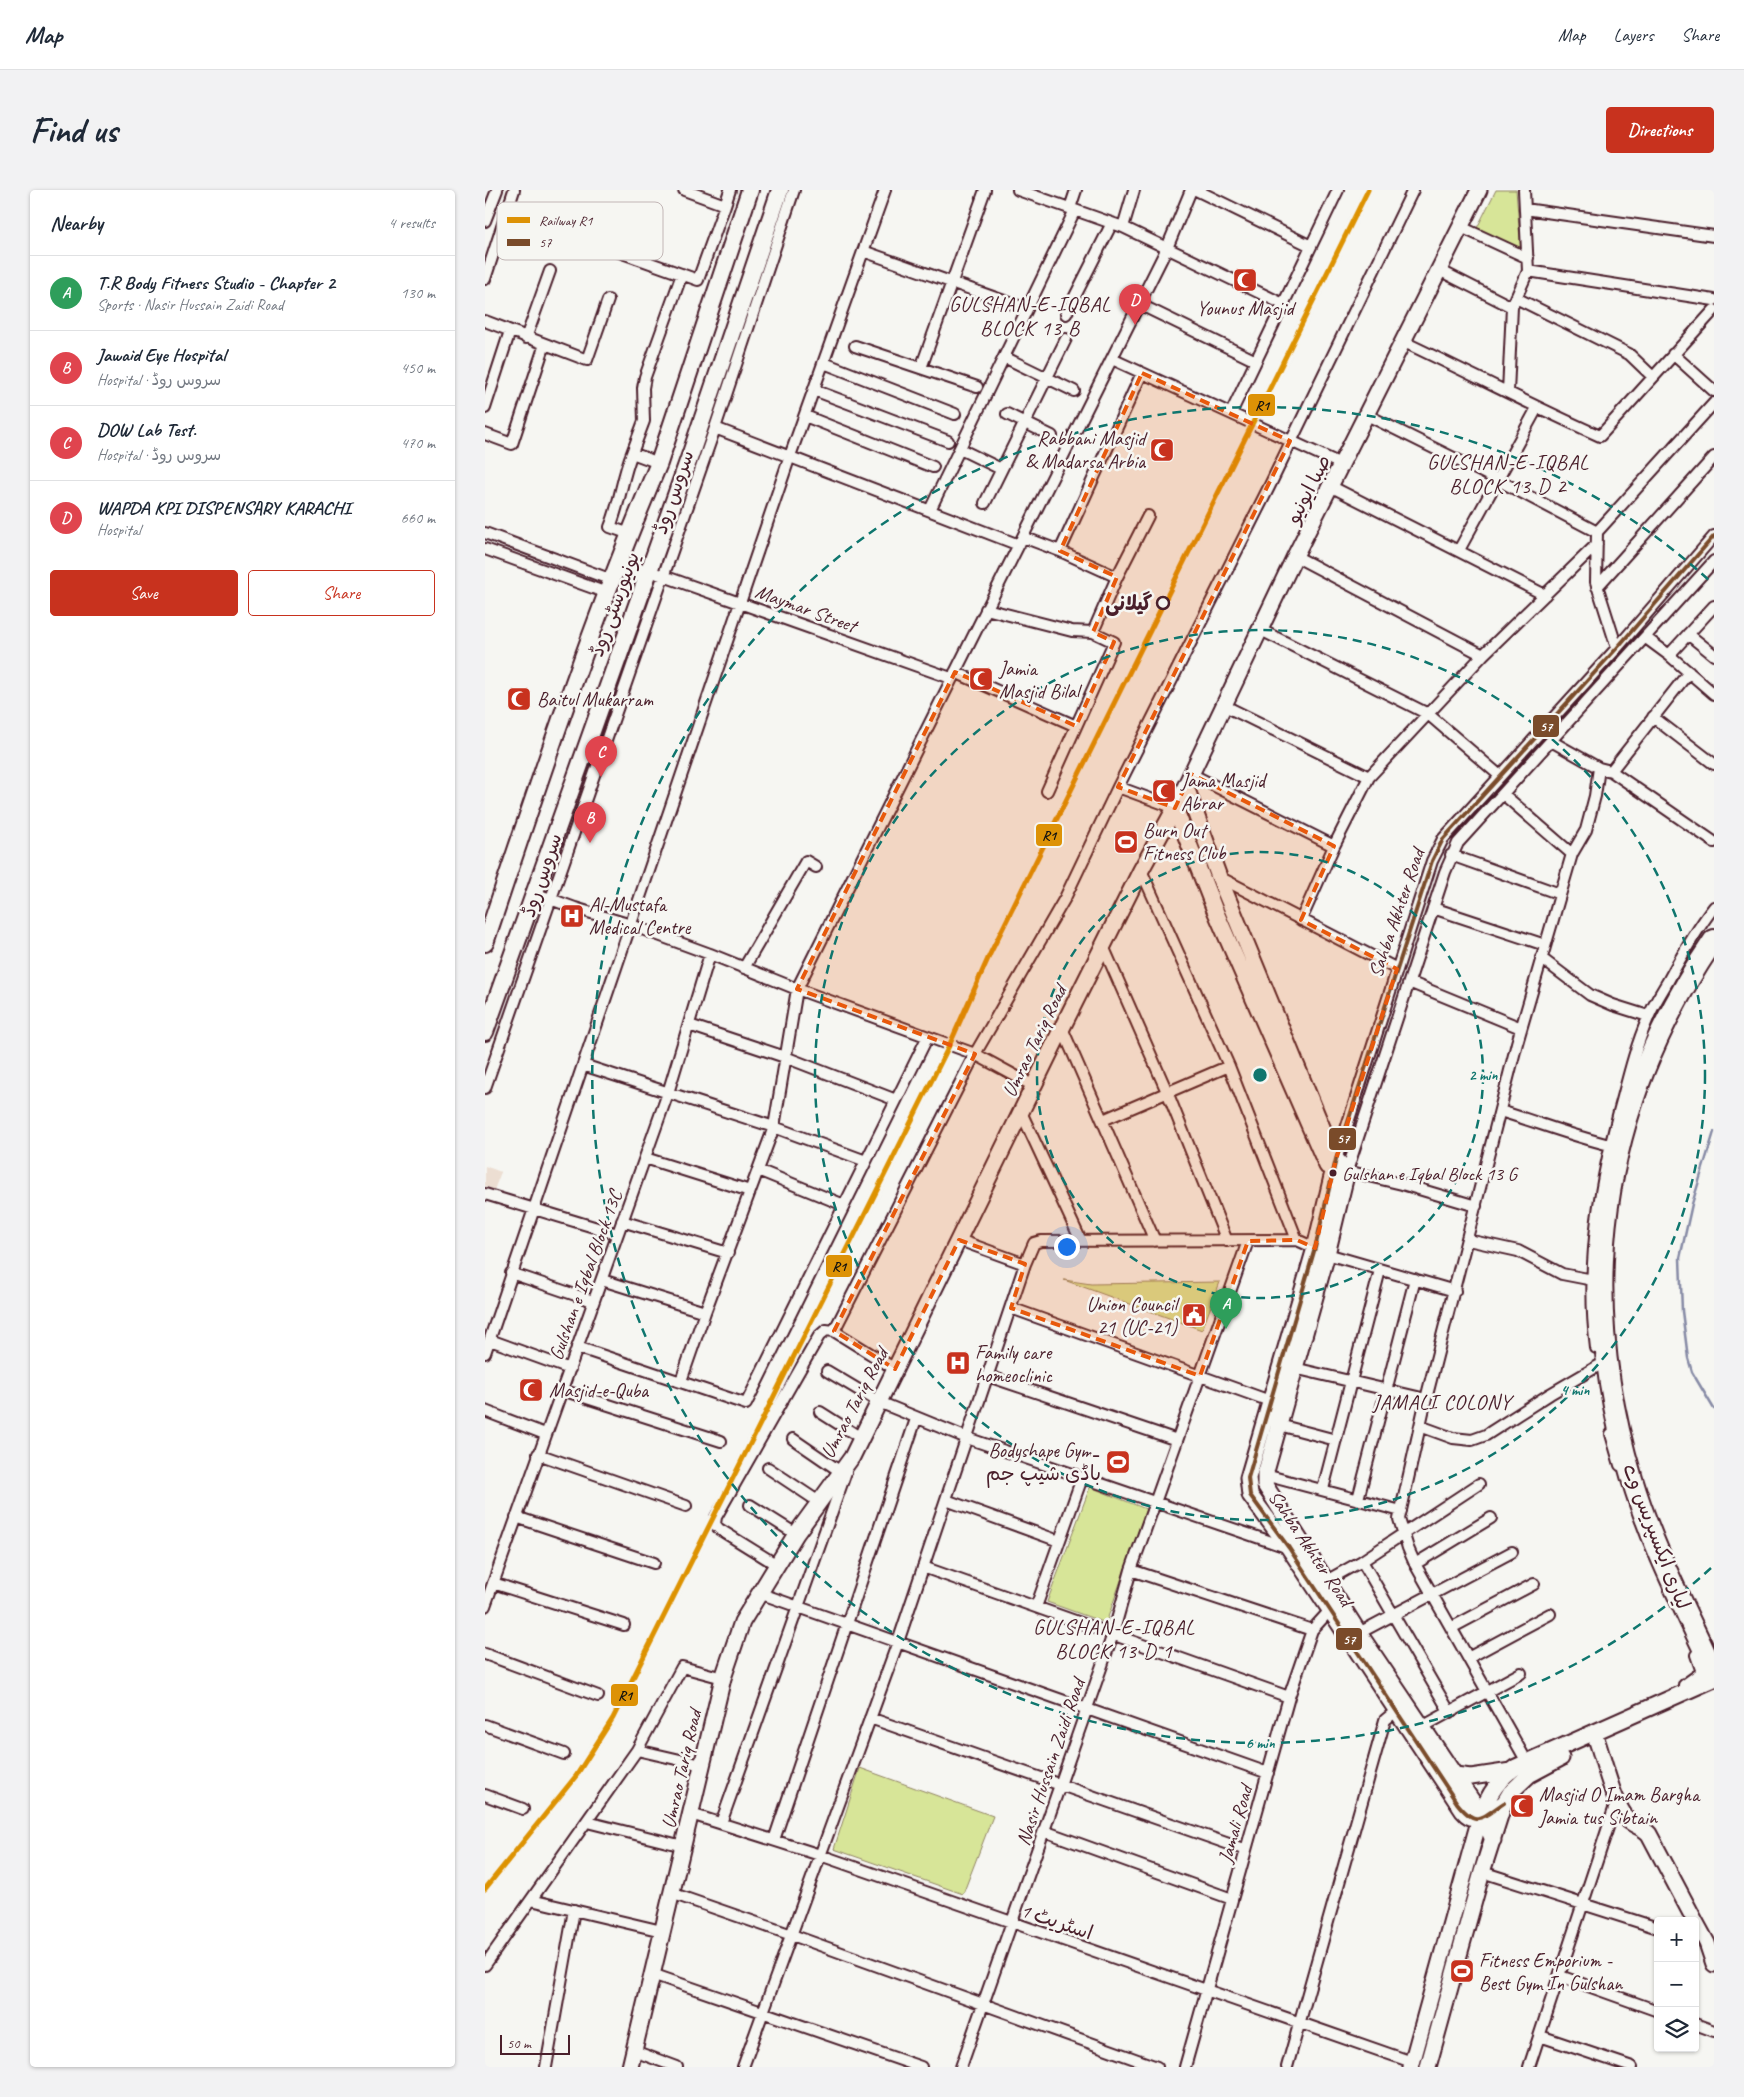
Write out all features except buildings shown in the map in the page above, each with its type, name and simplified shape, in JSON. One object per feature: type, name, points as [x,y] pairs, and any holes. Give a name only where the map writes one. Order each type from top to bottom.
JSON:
[{"type":"highway","name":"لیاری ایکسپریس وے","points":[[1713,1683],[1632,1479],[1612,1398],[1602,1312],[1602,1256],[1607,1201],[1612,1174],[1629,1111],[1655,1042],[1681,993],[1714,940]]},
{"type":"main road","name":"یونیورسٹی روڈ","points":[[485,943],[557,729],[612,581],[659,463],[751,190]]},
{"type":"main road","name":"یونیورسٹی روڈ","points":[[485,1032],[534,893],[652,576],[654,555],[697,455],[780,190]]},
{"type":"main road","name":"صبا ایونیو","points":[[1175,808],[1259,629],[1332,487],[1479,190]]},
{"type":"main road","points":[[628,540],[632,555],[646,560],[654,555]]},
{"type":"main road","points":[[612,581],[626,567],[635,568],[652,576]]},
{"type":"main road","points":[[1188,781],[1219,876],[1313,1122]]},
{"type":"main road","points":[[1175,808],[1214,908],[1313,1122],[1339,1166]]},
{"type":"main road","name":"Umrao Tariq Road","points":[[630,2067],[723,1678],[742,1622],[796,1534],[852,1456],[1062,1028],[1141,870],[1175,808]]},
{"type":"main road","name":"Sahba Akhter Road","points":[[1339,1166],[1294,1368],[1265,1475],[1265,1485],[1294,1544],[1401,1707],[1422,1727],[1455,1775],[1482,1816],[1493,1840]]},
{"type":"main road","name":"Sahba Akhter Road","points":[[1321,1251],[1270,1401],[1249,1478],[1250,1495],[1326,1581],[1335,1606],[1359,1633],[1463,1811],[1469,1818],[1482,1816]]},
{"type":"main road","points":[[1411,2065],[1489,1796],[1511,1771],[1527,1762],[1685,1693],[1713,1683]]},
{"type":"main road","points":[[1428,2067],[1482,1872],[1504,1803],[1510,1792],[1529,1774],[1713,1683]]},
{"type":"main road","points":[[1597,1741],[1617,1800],[1630,1821],[1649,1834],[1693,1917]]},
{"type":"main road","points":[[1455,1775],[1471,1777],[1511,1771]]},
{"type":"main road","points":[[1482,1816],[1504,1803]]},
{"type":"main road","points":[[1701,1941],[1714,1964]]},
{"type":"street","points":[[485,221],[489,202],[497,190]]},
{"type":"street","points":[[510,202],[514,190]]},
{"type":"street","points":[[684,190],[725,205]]},
{"type":"street","points":[[642,260],[698,280],[730,190]]},
{"type":"street","name":"سروس روڈ","points":[[485,1088],[551,900],[652,576],[697,455],[715,428],[794,190]]},
{"type":"street","points":[[485,1353],[790,456],[885,190]]},
{"type":"street","points":[[921,368],[985,190]]},
{"type":"street","points":[[1019,190],[1033,192],[1123,227],[1283,304]]},
{"type":"street","points":[[930,510],[1073,209],[1076,190]]},
{"type":"street","points":[[1123,227],[1135,190]]},
{"type":"street","points":[[681,1381],[774,1127],[797,990],[1167,248],[1191,190]]},
{"type":"street","points":[[1196,190],[1311,246]]},
{"type":"street","points":[[1231,413],[1338,190]]},
{"type":"street","points":[[834,1331],[975,1054],[1065,898],[1118,787],[1269,487],[1413,190]]},
{"type":"street","points":[[1508,392],[1514,303],[1528,271],[1524,190]]},
{"type":"street","points":[[1525,209],[1714,236]]},
{"type":"street","points":[[1066,314],[1111,223]]},
{"type":"street","points":[[1461,227],[1528,258]]},
{"type":"street","points":[[485,279],[497,242]]},
{"type":"street","points":[[863,251],[1027,309]]},
{"type":"street","points":[[708,253],[727,261]]},
{"type":"street","points":[[1439,270],[1629,354],[1653,377]]},
{"type":"street","points":[[527,338],[550,271]]},
{"type":"street","points":[[1528,271],[1714,300]]},
{"type":"street","points":[[628,540],[610,527],[618,506],[624,472],[644,421],[643,388],[645,377],[682,274]]},
{"type":"street","points":[[485,321],[587,360],[608,300]]},
{"type":"street","points":[[1139,304],[1256,361]]},
{"type":"street","points":[[1404,342],[1537,408],[1600,436],[1714,310]]},
{"type":"street","points":[[485,408],[510,331]]},
{"type":"street","points":[[985,503],[1066,338]]},
{"type":"street","points":[[485,434],[512,444],[545,344]]},
{"type":"street","points":[[855,346],[977,387]]},
{"type":"street","points":[[1673,354],[1714,392]]},
{"type":"street","points":[[1004,357],[1074,391]]},
{"type":"street","points":[[1112,359],[1343,464]]},
{"type":"street","points":[[824,363],[955,414]]},
{"type":"street","points":[[1060,551],[1142,373]]},
{"type":"street","points":[[814,390],[949,440]]},
{"type":"street","points":[[1617,648],[1597,587],[1597,532],[1714,403]]},
{"type":"street","points":[[1459,550],[1496,479],[1537,408]]},
{"type":"street","points":[[1007,414],[1052,436]]},
{"type":"street","points":[[1367,415],[1597,532]]},
{"type":"street","points":[[805,416],[933,466]]},
{"type":"street","points":[[715,428],[930,510],[1021,541],[1060,551],[1117,577]]},
{"type":"street","points":[[960,449],[1001,469]]},
{"type":"street","points":[[632,453],[659,463]]},
{"type":"street","points":[[1597,587],[1714,458]]},
{"type":"street","points":[[1332,487],[1545,595]]},
{"type":"street","points":[[1093,632],[1117,577],[1148,516]]},
{"type":"street","points":[[485,533],[612,581]]},
{"type":"street","name":"Sahba Akhter Road","points":[[1339,1166],[1397,969],[1432,861],[1443,839],[1499,775],[1617,648],[1714,536]]},
{"type":"street","points":[[1301,920],[1334,846],[1369,777],[1483,655],[1597,544]]},
{"type":"street","points":[[485,549],[612,581]]},
{"type":"street","points":[[1295,556],[1483,655]]},
{"type":"street","name":"Sahba Akhter Road","points":[[1339,1166],[1409,982],[1451,855],[1458,843],[1714,561]]},
{"type":"street","name":"Maymar Street","points":[[652,576],[741,603],[953,675],[1076,726]]},
{"type":"street","points":[[987,609],[1072,631],[1093,632],[1113,642],[1047,791]]},
{"type":"street","points":[[1669,655],[1712,612]]},
{"type":"street","points":[[1259,629],[1428,714],[1499,775]]},
{"type":"street","points":[[1688,634],[1714,655]]},
{"type":"street","points":[[1646,638],[1714,694]]},
{"type":"street","points":[[1611,770],[1689,672]]},
{"type":"street","points":[[1223,705],[1369,777]]},
{"type":"street","points":[[1653,717],[1714,764]]},
{"type":"street","points":[[1551,741],[1599,768],[1611,770],[1714,842]]},
{"type":"street","points":[[1527,1762],[1415,1564],[1399,1519],[1420,1426],[1521,1028],[1572,854],[1586,830],[1595,796],[1599,768]]},
{"type":"street","points":[[1188,781],[1334,846]]},
{"type":"street","points":[[1118,787],[1175,808]]},
{"type":"street","points":[[1503,794],[1572,854]]},
{"type":"street","points":[[1451,855],[1560,894]]},
{"type":"street","points":[[744,968],[805,861],[816,867]]},
{"type":"street","points":[[1141,870],[1229,1066],[1297,1240]]},
{"type":"street","points":[[1219,876],[1397,969]]},
{"type":"street","points":[[534,893],[631,925],[710,954],[797,990],[975,1054],[1034,1086]]},
{"type":"street","points":[[1685,1693],[1684,1685],[1703,1672],[1639,1522],[1614,1450],[1598,1366],[1594,1326],[1593,1280],[1599,1200],[1610,1145],[1637,1045],[1648,1016],[1698,927],[1714,907]]},
{"type":"street","points":[[1433,908],[1545,945]]},
{"type":"street","points":[[1103,946],[1168,1094],[1227,1241]]},
{"type":"street","name":"Gulshan e Iqbal Block 13C","points":[[485,1606],[668,1093],[710,954]]},
{"type":"street","points":[[1541,958],[1590,995],[1613,1005],[1648,1016]]},
{"type":"street","points":[[1409,982],[1521,1028]]},
{"type":"street","points":[[689,1025],[785,1057],[896,1100]]},
{"type":"street","points":[[1062,1028],[1155,1241]]},
{"type":"street","points":[[577,1346],[746,1404],[927,1038]]},
{"type":"street","points":[[583,1066],[774,1127],[866,1161]]},
{"type":"street","points":[[1103,1120],[1168,1094],[1229,1066]]},
{"type":"street","points":[[1500,1111],[1541,1123],[1575,1136],[1610,1145]]},
{"type":"street","points":[[1021,1112],[1081,1241]]},
{"type":"street","points":[[645,1158],[750,1191]]},
{"type":"street","points":[[1339,1166],[1476,1206]]},
{"type":"street","points":[[758,1170],[844,1204]]},
{"type":"street","points":[[485,1194],[617,1234]]},
{"type":"street","points":[[622,1222],[728,1253]]},
{"type":"street","points":[[959,1240],[1025,1264]]},
{"type":"street","name":"Nasir Hussain Zaidi Road","points":[[961,2067],[1113,1634],[1131,1570],[1248,1240]]},
{"type":"street","points":[[743,2067],[898,1642],[1025,1264],[1034,1243],[1041,1241],[1297,1240],[1321,1251],[1455,1291]]},
{"type":"street","points":[[1468,1240],[1518,1250],[1563,1274],[1593,1280]]},
{"type":"street","points":[[1323,1489],[1381,1270]]},
{"type":"street","points":[[511,1273],[593,1302]]},
{"type":"street","points":[[1358,1499],[1415,1279]]},
{"type":"street","points":[[602,1280],[705,1312]]},
{"type":"street","points":[[1011,1308],[1270,1401]]},
{"type":"street","points":[[777,1565],[719,1529],[715,1524],[716,1518],[819,1336],[826,1330],[834,1331],[895,1368]]},
{"type":"street","points":[[490,1340],[570,1369]]},
{"type":"street","points":[[1420,1426],[1453,1438],[1472,1440],[1486,1435],[1598,1366]]},
{"type":"street","points":[[1294,1368],[1427,1399]]},
{"type":"street","points":[[827,1372],[879,1402],[916,1419],[967,1438],[1155,1504],[1294,1544]]},
{"type":"street","points":[[988,1376],[1177,1440]]},
{"type":"street","points":[[562,1390],[721,1441]]},
{"type":"street","points":[[485,1411],[545,1434]]},
{"type":"street","points":[[820,1412],[861,1438]]},
{"type":"street","points":[[774,1840],[916,1419]]},
{"type":"street","points":[[1279,1425],[1336,1440]]},
{"type":"street","points":[[793,1440],[841,1472]]},
{"type":"street","points":[[538,1454],[685,1506]]},
{"type":"street","points":[[721,1823],[852,1456]]},
{"type":"street","points":[[768,1468],[819,1502]]},
{"type":"street","points":[[1265,1475],[1401,1511]]},
{"type":"street","points":[[1036,1607],[1082,1478]]},
{"type":"street","points":[[1326,1581],[1362,1561],[1479,1484]]},
{"type":"street","points":[[946,1500],[1059,1541]]},
{"type":"street","points":[[750,1505],[796,1534]]},
{"type":"street","points":[[516,1517],[654,1563]]},
{"type":"street","points":[[1415,1564],[1491,1518]]},
{"type":"street","points":[[1359,1633],[1512,1552]]},
{"type":"street","points":[[1362,1561],[1449,1711]]},
{"type":"street","points":[[923,1567],[1289,1697]]},
{"type":"street","points":[[1131,1570],[1312,1630]]},
{"type":"street","points":[[493,1583],[624,1625]]},
{"type":"street","points":[[1451,1628],[1534,1584]]},
{"type":"street","points":[[759,1593],[1268,1773]]},
{"type":"street","name":"Jamali Road","points":[[1185,2067],[1289,1697],[1312,1630],[1335,1606]]},
{"type":"street","points":[[1468,1658],[1550,1614]]},
{"type":"street","points":[[485,1654],[598,1696]]},
{"type":"street","points":[[485,1965],[637,1750],[682,1667],[723,1678]]},
{"type":"street","points":[[1422,1727],[1521,1673]]},
{"type":"street","points":[[1287,2067],[1385,1720],[1401,1707]]},
{"type":"street","points":[[870,1718],[1246,1850]]},
{"type":"street","points":[[485,1725],[564,1754]]},
{"type":"street","points":[[637,1750],[702,1765]]},
{"type":"street","points":[[485,1796],[523,1809]]},
{"type":"street","points":[[1529,2067],[1617,1800]]},
{"type":"street","name":"اسٹریٹ 1","points":[[691,1814],[819,1855],[1011,1924],[1207,1989],[1411,2065]]},
{"type":"street","points":[[587,1822],[683,1846]]},
{"type":"street","points":[[1044,1831],[1232,1899]]},
{"type":"street","points":[[1482,1872],[1583,1906],[1654,1927]]},
{"type":"street","points":[[671,1893],[1157,2067]]},
{"type":"street","points":[[531,1900],[663,1931]]},
{"type":"street","points":[[546,2067],[574,1910]]},
{"type":"street","points":[[652,1974],[921,2067]]},
{"type":"street","points":[[1560,1976],[1654,2010]]},
{"type":"street","points":[[1699,2025],[1714,2031]]},
{"type":"street","points":[[1540,2036],[1632,2067]]},
{"type":"street","points":[[634,2051],[677,2067]]},
{"type":"highlighted area","points":[[1142,373],[1290,441],[1118,787],[1175,808],[1191,774],[1334,846],[1301,920],[1397,969],[1336,1159],[1315,1248],[1297,1240],[1248,1241],[1200,1376],[1011,1308],[1025,1264],[959,1240],[895,1369],[834,1331],[975,1054],[797,989],[955,672],[1076,726],[1114,642],[1093,632],[1117,577],[1060,551]]},
{"type":"shaded area","points":[[485,1166],[501,1172],[494,1190],[485,1186]]},
{"type":"green space","points":[[1496,190],[1516,190],[1521,252],[1475,232]]},
{"type":"green space","points":[[1064,1280],[1091,1284],[1220,1282],[1202,1330]]},
{"type":"green space","points":[[1090,1487],[1146,1509],[1106,1623],[1047,1602]]},
{"type":"green space","points":[[860,1768],[993,1816],[963,1894],[834,1849]]},
{"type":"waterway","points":[[1714,1132],[1692,1204],[1680,1258],[1682,1311],[1688,1358],[1692,1372],[1714,1409]]},
{"type":"rail line","name":"R1","points":[[485,1889],[576,1776],[613,1718],[949,1046],[990,954],[1368,190]]},
{"type":"transit line","name":"57","points":[[1504,1803],[1479,1818],[1470,1816],[1457,1803],[1289,1548],[1250,1495],[1248,1478],[1315,1248],[1336,1159],[1432,861],[1443,839],[1617,648],[1714,536]]},
{"type":"place","name":"Younus Masjid","points":[[1245,280]]},
{"type":"place","name":"WAPDA KPI DISPENSARY KARACHI","points":[[1135,325]]},
{"type":"place","name":"Rabbani Masjid & Madarsa Arbia","points":[[1162,450]]},
{"type":"place","name":"گیلانی","points":[[1163,603]]},
{"type":"place","name":"Jamia Masjid Bilal","points":[[981,679]]},
{"type":"place","name":"Baitul Mukarram","points":[[519,699]]},
{"type":"place","name":"DOW Lab Test.","points":[[601,777]]},
{"type":"place","name":"Jama Masjid Abrar","points":[[1164,791]]},
{"type":"place","name":"Burn Out Fitness Club","points":[[1126,842]]},
{"type":"place","name":"Jawaid Eye Hospital","points":[[590,843]]},
{"type":"place","name":"Al-Mustafa Medical Centre","points":[[572,916]]},
{"type":"place","name":"Gulshan e Iqbal Block 13 G","points":[[1333,1173]]},
{"type":"place","name":"Union Council 21 (UC-21)","points":[[1194,1315]]},
{"type":"place","name":"T.R Body Fitness Studio - Chapter 2","points":[[1226,1329]]},
{"type":"place","name":"Family care homeoclinic","points":[[958,1363]]},
{"type":"place","name":"Masjid-e-Quba","points":[[531,1390]]},
{"type":"place","name":"Bodyshape Gym۔ باڈی شیپ جم","points":[[1118,1462]]},
{"type":"place","name":"Masjid O Imam Bargha Jamia tus Sibtain","points":[[1522,1806]]},
{"type":"place","name":"Fitness Emporium - Best Gym In Gulshan","points":[[1462,1971]]},
{"type":"district","name":"GULSHAN-E-IQBAL BLOCK 13 B","points":[[1030,316]]},
{"type":"district","name":"GULSHAN-E-IQBAL BLOCK 13 D 2","points":[[1508,474]]},
{"type":"district","name":"JAMALI COLONY","points":[[1442,1402]]},
{"type":"district","name":"GULSHAN-E-IQBAL BLOCK 13 D 1","points":[[1114,1639]]}]
